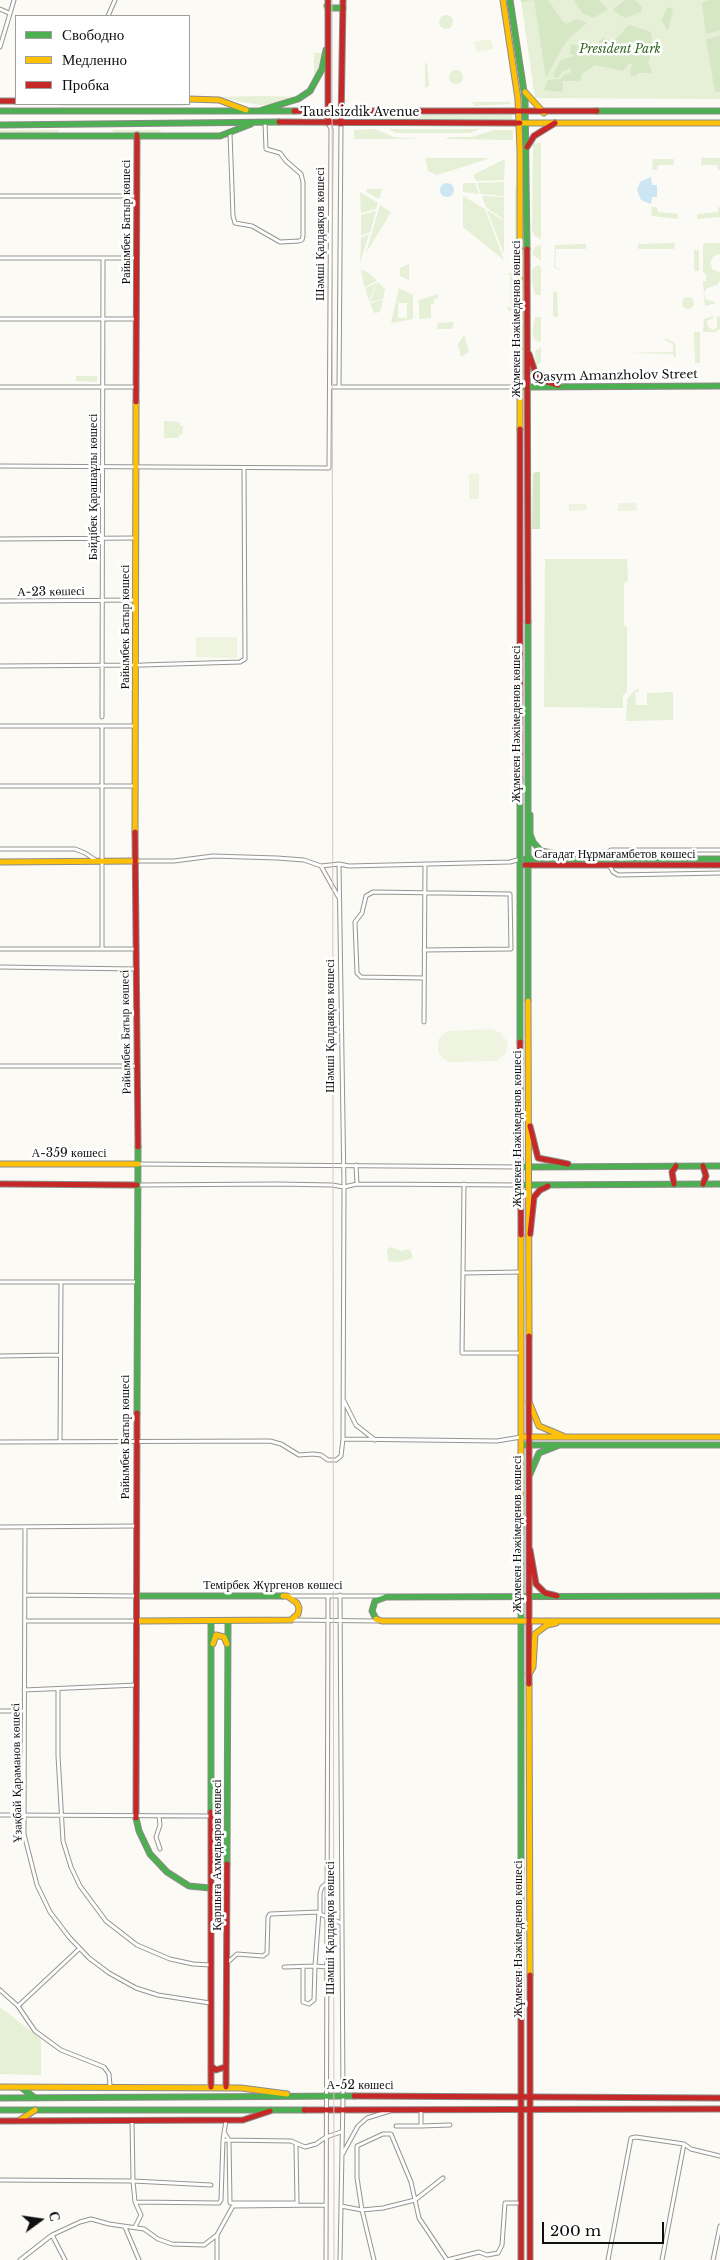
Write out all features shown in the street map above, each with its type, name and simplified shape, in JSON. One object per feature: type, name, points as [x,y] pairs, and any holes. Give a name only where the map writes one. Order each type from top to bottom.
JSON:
[{"type":"main road","name":"Шәмші Қалдаяқов көшесі","points":[[327,0],[328,123]]},
{"type":"main road","name":"Шәмші Қалдаяқов көшесі","points":[[341,124],[343,0]]},
{"type":"main road","name":"Жұмекен Нәжімеденов көшесі","points":[[510,0],[526,113],[527,148],[527,342],[524,387],[524,862],[520,1272],[522,1444],[521,2260]]},
{"type":"main road","points":[[503,3],[509,9],[513,25]]},
{"type":"main road","name":"Жұмекен Нәжімеденов көшесі","points":[[503,3],[520,122],[524,387],[527,802],[524,862],[528,1117],[530,2260]]},
{"type":"main road","points":[[328,8],[343,8]]},
{"type":"main road","points":[[257,111],[298,100],[310,91],[322,69],[328,36]]},
{"type":"main road","points":[[523,90],[544,113]]},
{"type":"main road","points":[[190,99],[219,100],[250,111]]},
{"type":"main road","points":[[0,101],[15,101]]},
{"type":"main road","name":"Tauelsizdik Avenue","points":[[0,111],[544,113],[720,111]]},
{"type":"main road","points":[[0,136],[220,136],[254,122]]},
{"type":"main road","name":"Tauelsizdik Avenue","points":[[0,125],[254,122],[341,124],[520,122],[720,123]]},
{"type":"main road","points":[[527,148],[534,136],[556,122]]},
{"type":"main road","name":"Райымбек Батыр көшесі","points":[[137,136],[135,969],[138,1164],[136,1440],[138,1686],[136,1816],[139,1831],[150,1854],[167,1872],[189,1886],[210,1888]]},
{"type":"main road","points":[[527,342],[536,376],[544,381],[569,387]]},
{"type":"main road","name":"Qasym Amanzholov Street","points":[[524,387],[720,386]]},
{"type":"main road","points":[[527,802],[530,815],[530,834],[533,842],[541,851],[590,858]]},
{"type":"main road","name":"Сағадат Нұрмағамбетов көшесі","points":[[524,862],[590,858],[720,858]]},
{"type":"main road","points":[[0,862],[136,860]]},
{"type":"main road","name":"Сағадат Нұрмағамбетов көшесі","points":[[524,862],[720,866]]},
{"type":"main road","points":[[528,1117],[538,1158],[577,1166]]},
{"type":"main road","name":"А-359 көшесі","points":[[0,1164],[138,1164]]},
{"type":"main road","points":[[674,1184],[672,1172],[676,1166]]},
{"type":"main road","points":[[703,1166],[706,1176],[703,1184]]},
{"type":"main road","points":[[521,1167],[720,1166]]},
{"type":"main road","points":[[0,1184],[137,1185]]},
{"type":"main road","points":[[528,1240],[534,1197],[540,1190],[553,1184]]},
{"type":"main road","points":[[521,1185],[720,1184]]},
{"type":"main road","points":[[528,1400],[539,1426],[566,1437]]},
{"type":"main road","points":[[521,1437],[720,1437]]},
{"type":"main road","points":[[522,1444],[720,1445]]},
{"type":"main road","points":[[528,1478],[539,1453],[561,1445]]},
{"type":"main road","points":[[528,1544],[536,1584],[545,1593],[564,1598]]},
{"type":"main road","name":"Темірбек Жүргенов көшесі","points":[[138,1596],[287,1596]]},
{"type":"main road","points":[[138,1621],[228,1622],[291,1620],[298,1614],[300,1608],[297,1603],[287,1596]]},
{"type":"main road","points":[[386,1596],[375,1601],[372,1608],[375,1618],[382,1621],[720,1621]]},
{"type":"main road","name":"Темірбек Жүргенов көшесі","points":[[386,1596],[528,1598]]},
{"type":"main road","points":[[528,1598],[720,1596]]},
{"type":"main road","points":[[529,1676],[533,1667],[535,1634],[547,1625],[567,1621]]},
{"type":"main road","name":"Қаршыға Ахмедьяров көшесі","points":[[211,1622],[211,2087]]},
{"type":"main road","name":"Қаршыға Ахмедьяров көшесі","points":[[226,2088],[228,1622]]},
{"type":"main road","points":[[211,1650],[216,1636],[224,1637],[227,1648]]},
{"type":"main road","points":[[211,2066],[216,2070],[225,2067]]},
{"type":"main road","points":[[0,2087],[211,2087],[308,2096]]},
{"type":"main road","points":[[21,2088],[35,2098]]},
{"type":"main road","name":"А-52 көшесі","points":[[0,2098],[521,2096],[529,2098],[720,2098]]},
{"type":"main road","name":"А-52 көшесі","points":[[0,2110],[720,2109]]},
{"type":"main road","points":[[19,2121],[36,2110]]},
{"type":"main road","points":[[0,2121],[243,2120],[275,2110]]},
{"type":"street","points":[[0,47],[14,0]]},
{"type":"street","points":[[108,15],[115,0]]},
{"type":"street","points":[[0,9],[9,13]]},
{"type":"street","points":[[230,133],[233,216],[235,224],[252,226],[280,242],[299,241],[302,240],[303,236],[303,182],[301,174],[280,153],[266,149],[265,122]]},
{"type":"street","name":"Шәмші Қалдаяқов көшесі","points":[[244,467],[329,468],[331,129],[328,123]]},
{"type":"street","name":"Шәмші Қалдаяқов көшесі","points":[[340,387],[341,124]]},
{"type":"street","points":[[0,196],[137,196]]},
{"type":"street","points":[[0,258],[136,258]]},
{"type":"street","name":"Бәйдібек Қарашаұлы көшесі","points":[[102,716],[103,258]]},
{"type":"street","points":[[0,319],[137,319]]},
{"type":"street","points":[[0,387],[137,387]]},
{"type":"street","name":"Qasym Amanzholov Street","points":[[330,387],[524,387]]},
{"type":"street","points":[[0,466],[244,467],[245,658],[240,662],[136,666],[0,666]]},
{"type":"street","points":[[0,539],[136,538]]},
{"type":"street","name":"А-23 көшесі","points":[[0,601],[136,600]]},
{"type":"street","points":[[0,726],[136,726]]},
{"type":"street","points":[[102,726],[99,862],[102,949]]},
{"type":"street","points":[[0,786],[136,786]]},
{"type":"street","points":[[0,850],[75,849],[99,862]]},
{"type":"street","points":[[601,858],[611,850],[720,850]]},
{"type":"street","points":[[136,860],[174,861],[213,856],[304,860],[321,866],[340,900]]},
{"type":"street","name":"Сағадат Нұрмағамбетов көшесі","points":[[321,866],[339,864],[524,862]]},
{"type":"street","name":"Шәмші Қалдаяқов көшесі","points":[[339,864],[342,1164],[344,1187],[343,1439]]},
{"type":"street","points":[[424,1022],[425,864]]},
{"type":"street","points":[[608,865],[618,875],[720,873]]},
{"type":"street","points":[[424,950],[511,949],[510,894],[373,892],[366,896],[362,913],[355,922],[357,973],[361,977],[424,978]]},
{"type":"street","points":[[0,949],[135,949]]},
{"type":"street","points":[[0,967],[135,969]]},
{"type":"street","points":[[0,1066],[137,1066]]},
{"type":"street","points":[[138,1164],[342,1164],[521,1167]]},
{"type":"street","points":[[356,1165],[357,1184]]},
{"type":"street","points":[[137,1185],[278,1184],[344,1187],[357,1184],[521,1185]]},
{"type":"street","points":[[464,1184],[462,1353],[521,1353]]},
{"type":"street","points":[[462,1273],[520,1272]]},
{"type":"street","points":[[0,1282],[137,1282]]},
{"type":"street","points":[[60,1442],[61,1282]]},
{"type":"street","points":[[0,1356],[60,1355]]},
{"type":"street","points":[[343,1398],[352,1420],[375,1440]]},
{"type":"street","points":[[0,1442],[270,1441],[281,1444],[299,1455],[321,1455],[332,1460],[341,1456],[343,1439],[510,1440],[521,1437]]},
{"type":"street","points":[[510,1440],[522,1444]]},
{"type":"street","points":[[0,1527],[137,1526]]},
{"type":"street","name":"Ұзақбай Қараманов көшесі","points":[[25,1527],[24,1834],[37,1885],[50,1912],[79,1949],[109,1973],[136,1988],[178,1999],[210,2003]]},
{"type":"street","name":"Темірбек Жүргенов көшесі","points":[[25,1595],[138,1596]]},
{"type":"street","name":"Шәмші Қалдаяқов көшесі","points":[[340,1595],[342,2096],[340,2260]]},
{"type":"street","name":"Темірбек Жүргенов көшесі","points":[[287,1596],[386,1596]]},
{"type":"street","name":"Шәмші Қалдаяқов көшесі","points":[[326,2260],[328,1597]]},
{"type":"street","points":[[291,1620],[382,1621]]},
{"type":"street","points":[[25,1621],[138,1621]]},
{"type":"street","points":[[24,1690],[138,1686]]},
{"type":"street","points":[[58,1690],[61,1816],[63,1841],[71,1868],[93,1906],[106,1921],[136,1945],[154,1954],[193,1964],[210,1965]]},
{"type":"street","points":[[0,1711],[24,1711]]},
{"type":"street","points":[[0,1815],[210,1816]]},
{"type":"street","points":[[159,1816],[160,1825],[156,1836],[160,1849]]},
{"type":"street","points":[[302,1966],[303,2002],[310,2004],[314,2000],[320,1892],[327,1884]]},
{"type":"street","points":[[228,1962],[237,1954],[263,1956],[267,1953],[268,1916],[270,1914],[319,1912],[327,1918],[341,1922]]},
{"type":"street","points":[[18,2006],[79,1949]]},
{"type":"street","points":[[284,1967],[327,1967]]},
{"type":"street","points":[[0,1990],[18,2006],[35,2031],[60,2050],[104,2067],[109,2074],[110,2086]]},
{"type":"street","points":[[341,2156],[358,2126],[367,2118],[398,2108]]},
{"type":"street","points":[[421,2109],[421,2126]]},
{"type":"street","points":[[132,2119],[133,2181],[135,2202],[141,2215],[135,2228]]},
{"type":"street","points":[[135,2202],[219,2203],[221,2200],[223,2140],[226,2120]]},
{"type":"street","points":[[396,2126],[450,2125]]},
{"type":"street","points":[[224,2132],[229,2140],[230,2203],[297,2203],[296,2145]]},
{"type":"street","points":[[223,2140],[291,2142],[304,2146],[316,2144],[341,2132]]},
{"type":"street","points":[[374,2260],[362,2210],[357,2146],[383,2134],[391,2134],[398,2148],[419,2218],[447,2260],[480,2252],[487,2254],[498,2253],[502,2245],[505,2203],[521,2203]]},
{"type":"street","points":[[608,2260],[631,2138],[636,2137],[684,2144],[691,2149],[720,2156]]},
{"type":"street","points":[[662,2260],[684,2144]]},
{"type":"street","points":[[341,2206],[362,2210],[383,2208],[415,2200],[443,2178]]},
{"type":"street","points":[[0,2180],[133,2181],[211,2184]]},
{"type":"street","points":[[20,2260],[52,2235],[91,2219],[125,2227],[144,2229],[158,2239],[172,2244],[204,2245],[217,2235],[233,2206],[326,2205]]},
{"type":"street","points":[[713,2260],[720,2226]]},
{"type":"street","points":[[125,2227],[139,2260]]},
{"type":"street","points":[[52,2235],[65,2260]]},
{"type":"street","points":[[217,2235],[217,2260]]},
{"type":"green space","name":"President Park","points":[[521,0],[720,0],[720,99],[535,98]]},
{"type":"green space","points":[[534,0],[548,0],[563,22],[567,24],[577,19],[587,23],[571,36],[562,48],[546,78]]},
{"type":"green space","points":[[574,0],[598,0],[608,9],[594,18],[582,13]]},
{"type":"green space","points":[[625,0],[634,0],[638,3],[642,8],[641,12],[626,18],[619,15],[613,9]]},
{"type":"green space","points":[[710,0],[720,0],[720,30],[706,34],[702,3]]},
{"type":"green space","points":[[668,7],[673,9],[668,31],[661,20]]},
{"type":"green space","points":[[446,15],[451,17],[453,22],[451,27],[446,29],[441,27],[439,22],[441,17]]},
{"type":"green space","points":[[629,25],[651,32],[653,47],[648,62],[652,73],[639,73],[635,76],[630,76],[632,64],[629,63],[623,71],[595,65],[582,74],[580,81],[563,81],[563,92],[544,90],[548,80],[561,79],[565,74],[570,73],[572,68],[562,71],[558,78],[555,78],[553,74],[561,60],[575,56],[570,54],[571,44],[583,47],[586,53],[593,53],[598,50],[599,41],[603,38],[614,41]]},
{"type":"green space","points":[[720,36],[720,92],[715,92],[706,39]]},
{"type":"green space","points":[[491,39],[493,49],[476,52],[474,42]]},
{"type":"green space","points":[[314,53],[322,53],[314,82]]},
{"type":"green space","points":[[427,62],[429,86],[425,88],[425,64]]},
{"type":"green space","points":[[456,70],[461,72],[463,77],[461,82],[456,84],[451,82],[449,77],[451,72]]},
{"type":"green space","points":[[214,97],[301,97],[275,104],[260,105]]},
{"type":"green space","points":[[472,102],[511,102],[511,104],[475,106]]},
{"type":"green space","points":[[61,105],[186,105],[182,106]]},
{"type":"green space","points":[[354,115],[512,115],[512,119],[354,119]]},
{"type":"green space","points":[[375,129],[394,137],[419,139],[354,139],[354,130]]},
{"type":"green space","points":[[388,129],[480,129],[470,133],[396,133]]},
{"type":"green space","points":[[0,130],[59,130],[58,133],[0,133]]},
{"type":"green space","points":[[112,130],[161,131],[159,133],[114,133]]},
{"type":"green space","points":[[494,130],[513,130],[513,140],[445,139],[450,137],[472,137]]},
{"type":"green space","points":[[533,143],[541,143],[541,239],[535,236],[532,231]]},
{"type":"green space","points":[[425,158],[491,158],[437,175],[428,171]]},
{"type":"green space","points":[[701,158],[720,158],[720,170],[718,170],[717,165],[701,165]]},
{"type":"green space","points":[[505,159],[504,180],[476,181],[473,175]]},
{"type":"green space","points":[[653,159],[674,159],[674,165],[658,165],[657,170],[652,170]]},
{"type":"green space","points":[[504,182],[504,196],[481,194],[477,183]]},
{"type":"green space","points":[[463,183],[475,183],[479,194],[463,192]]},
{"type":"green space","points":[[515,187],[519,197],[519,262],[515,266]]},
{"type":"green space","points":[[367,189],[382,189],[379,199],[366,192]]},
{"type":"green space","points":[[360,192],[378,203],[376,209],[361,213]]},
{"type":"green space","points":[[463,196],[485,209],[504,260],[463,227]]},
{"type":"green space","points":[[482,196],[504,197],[504,220],[486,207]]},
{"type":"green space","points":[[380,205],[391,212],[366,253]]},
{"type":"green space","points":[[651,207],[657,207],[658,212],[678,214],[678,219],[652,216]]},
{"type":"green space","points":[[718,207],[720,207],[720,217],[697,219],[697,214],[718,212]]},
{"type":"green space","points":[[487,210],[504,221],[504,254]]},
{"type":"green space","points":[[376,211],[370,232],[361,236],[361,215]]},
{"type":"green space","points":[[369,234],[360,263],[361,238]]},
{"type":"green space","points":[[705,243],[720,243],[720,254],[714,256],[710,263],[713,270],[720,272],[720,280],[717,285],[707,288],[704,293],[706,299],[716,303],[705,306],[703,282],[706,281],[706,275],[703,271],[703,245]]},
{"type":"green space","points":[[586,244],[586,249],[556,249],[555,266],[563,272],[554,267],[555,245]]},
{"type":"green space","points":[[638,244],[675,244],[674,249],[638,249]]},
{"type":"green space","points":[[541,245],[541,261],[532,254],[535,247]]},
{"type":"green space","points":[[694,250],[699,250],[699,271],[694,271]]},
{"type":"green space","points":[[409,264],[409,280],[400,276],[400,268]]},
{"type":"green space","points":[[538,265],[541,267],[541,295],[535,295],[532,269]]},
{"type":"green space","points":[[361,269],[369,273],[377,281],[364,287]]},
{"type":"green space","points":[[513,271],[513,311],[509,311],[507,307],[511,307],[510,275],[507,275]]},
{"type":"green space","points":[[515,271],[518,274],[518,308],[515,311]]},
{"type":"green space","points":[[378,282],[385,289],[383,299],[370,302]]},
{"type":"green space","points":[[377,283],[369,301],[365,288]]},
{"type":"green space","points":[[399,288],[413,295],[413,319],[391,323]],"holes":[[[398,303],[407,303],[407,318],[398,318]]]},
{"type":"green space","points":[[557,292],[558,317],[553,315],[553,293]]},
{"type":"green space","points":[[438,294],[438,298],[434,299],[434,304],[431,304],[431,318],[419,319],[419,300]]},
{"type":"green space","points":[[686,297],[690,297],[694,303],[690,309],[686,309],[682,305],[682,301]]},
{"type":"green space","points":[[383,300],[380,312],[374,313],[370,303]]},
{"type":"green space","points":[[713,316],[713,318],[707,321],[708,327],[713,330],[717,328],[717,316],[720,317],[720,329],[714,332],[703,332],[704,319]]},
{"type":"green space","points":[[535,317],[541,317],[541,341],[539,342],[535,340],[532,334]]},
{"type":"green space","points":[[454,322],[452,329],[437,329],[438,323]]},
{"type":"green space","points":[[694,332],[700,332],[700,363],[695,363]]},
{"type":"green space","points":[[464,335],[469,352],[461,357],[458,344]]},
{"type":"green space","points":[[665,338],[675,343],[676,357],[673,357],[673,354],[627,353],[673,352],[673,344],[665,340]]},
{"type":"green space","points":[[541,347],[541,362],[536,367],[535,351]]},
{"type":"green space","points":[[76,376],[97,376],[97,382],[76,381]]},
{"type":"green space","points":[[609,376],[608,381],[603,382],[547,379],[547,377]]},
{"type":"green space","points":[[615,377],[643,377],[643,379],[618,382]]},
{"type":"green space","points":[[164,421],[180,422],[180,426],[183,426],[182,435],[179,435],[179,438],[164,438]]},
{"type":"green space","points":[[540,472],[540,529],[532,529],[533,474]]},
{"type":"green space","points":[[469,474],[479,474],[479,499],[469,499]]},
{"type":"green space","points":[[618,503],[637,503],[637,511],[618,511]]},
{"type":"green space","points":[[569,504],[586,504],[587,510],[569,511]]},
{"type":"green space","points":[[545,559],[627,559],[628,581],[624,583],[624,625],[627,627],[627,692],[623,695],[623,708],[544,707]]},
{"type":"green space","points":[[196,637],[237,637],[237,658],[196,657]]},
{"type":"green space","points":[[639,689],[639,692],[635,692],[636,705],[647,705],[647,693],[673,692],[673,720],[626,721],[627,699],[635,690]]},
{"type":"green space","points":[[492,1029],[501,1033],[508,1043],[506,1053],[497,1061],[450,1062],[444,1059],[438,1052],[438,1040],[447,1031]]},
{"type":"green space","points":[[390,1247],[402,1251],[410,1249],[413,1258],[399,1262],[388,1261],[387,1250]]},
{"type":"green space","points":[[0,2007],[41,2039],[41,2075],[0,2074]]},
{"type":"water","points":[[651,177],[652,185],[657,185],[657,197],[652,197],[651,204],[641,200],[637,190],[640,182]]},
{"type":"water","points":[[447,183],[452,185],[454,190],[452,195],[447,197],[442,195],[440,190],[442,185]]},
{"type":"tram line","points":[[332,0],[334,2260]]},
{"type":"traffic: fast","points":[[510,0],[525,98],[527,249]]},
{"type":"traffic: fast","points":[[327,6],[328,8],[343,8]]},
{"type":"traffic: fast","points":[[262,110],[298,99],[310,91],[322,69],[326,50]]},
{"type":"traffic: fast","points":[[0,111],[294,111]]},
{"type":"traffic: fast","points":[[597,111],[720,111]]},
{"type":"traffic: fast","points":[[0,125],[279,122]]},
{"type":"traffic: fast","points":[[0,136],[220,136],[251,124]]},
{"type":"traffic: fast","points":[[525,387],[720,386]]},
{"type":"traffic: fast","points":[[528,622],[528,1001]]},
{"type":"traffic: fast","points":[[520,780],[520,1042]]},
{"type":"traffic: fast","points":[[530,815],[530,834],[533,842],[541,851],[569,856]]},
{"type":"traffic: fast","points":[[526,859],[720,859]]},
{"type":"traffic: fast","points":[[137,1413],[138,1147]]},
{"type":"traffic: fast","points":[[526,1167],[720,1166]]},
{"type":"traffic: fast","points":[[526,1185],[720,1184]]},
{"type":"traffic: fast","points":[[525,1445],[720,1445]]},
{"type":"traffic: fast","points":[[530,1474],[539,1453],[557,1446]]},
{"type":"traffic: fast","points":[[521,1528],[521,1964]]},
{"type":"traffic: fast","points":[[138,1596],[283,1596]]},
{"type":"traffic: fast","points":[[376,1619],[372,1611],[375,1601],[386,1597],[720,1596]]},
{"type":"traffic: fast","points":[[211,1622],[211,1812]]},
{"type":"traffic: fast","points":[[227,1864],[228,1622]]},
{"type":"traffic: fast","points":[[136,1818],[139,1831],[150,1854],[167,1872],[189,1886],[210,1888]]},
{"type":"traffic: fast","points":[[22,2088],[35,2098]]},
{"type":"traffic: fast","points":[[0,2098],[354,2096]]},
{"type":"traffic: fast","points":[[0,2110],[304,2110]]},
{"type":"traffic: slow","points":[[503,0],[518,99],[520,151],[520,429]]},
{"type":"traffic: slow","points":[[525,92],[544,113]]},
{"type":"traffic: slow","points":[[190,99],[219,100],[246,110]]},
{"type":"traffic: slow","points":[[520,123],[720,123]]},
{"type":"traffic: slow","points":[[135,832],[136,402]]},
{"type":"traffic: slow","points":[[0,862],[137,861]]},
{"type":"traffic: slow","points":[[528,1001],[529,1336]]},
{"type":"traffic: slow","points":[[0,1164],[138,1164]]},
{"type":"traffic: slow","points":[[521,1235],[521,1528]]},
{"type":"traffic: slow","points":[[529,1402],[539,1426],[563,1436]]},
{"type":"traffic: slow","points":[[521,1437],[720,1437]]},
{"type":"traffic: slow","points":[[138,1621],[291,1620],[298,1614],[299,1608],[297,1603],[287,1596],[283,1596]]},
{"type":"traffic: slow","points":[[376,1619],[382,1621],[720,1621]]},
{"type":"traffic: slow","points":[[529,1674],[533,1667],[535,1634],[547,1625],[556,1623]]},
{"type":"traffic: slow","points":[[213,1644],[216,1635],[224,1637],[227,1644]]},
{"type":"traffic: slow","points":[[529,1684],[530,1975]]},
{"type":"traffic: slow","points":[[0,2087],[241,2088],[287,2094]]},
{"type":"traffic: slow","points":[[20,2120],[35,2110]]},
{"type":"traffic: jam","points":[[328,0],[328,123]]},
{"type":"traffic: jam","points":[[341,124],[343,0]]},
{"type":"traffic: jam","points":[[0,101],[15,101]]},
{"type":"traffic: jam","points":[[294,111],[597,111]]},
{"type":"traffic: jam","points":[[279,122],[520,123]]},
{"type":"traffic: jam","points":[[527,147],[534,136],[555,123]]},
{"type":"traffic: jam","points":[[136,402],[137,135]]},
{"type":"traffic: jam","points":[[527,249],[528,622]]},
{"type":"traffic: jam","points":[[529,354],[536,375],[544,381],[558,385]]},
{"type":"traffic: jam","points":[[520,429],[520,780]]},
{"type":"traffic: jam","points":[[135,832],[138,1147]]},
{"type":"traffic: jam","points":[[525,865],[720,865]]},
{"type":"traffic: jam","points":[[520,1042],[521,1235]]},
{"type":"traffic: jam","points":[[530,1126],[538,1158],[568,1164]]},
{"type":"traffic: jam","points":[[674,1184],[672,1172],[676,1166]]},
{"type":"traffic: jam","points":[[703,1166],[706,1176],[703,1184]]},
{"type":"traffic: jam","points":[[0,1184],[137,1185]]},
{"type":"traffic: jam","points":[[530,1234],[534,1197],[540,1190],[548,1186]]},
{"type":"traffic: jam","points":[[529,1336],[529,1684]]},
{"type":"traffic: jam","points":[[136,1818],[137,1413]]},
{"type":"traffic: jam","points":[[530,1550],[536,1584],[545,1593],[557,1596]]},
{"type":"traffic: jam","points":[[211,1812],[211,2087]]},
{"type":"traffic: jam","points":[[226,2087],[227,1864]]},
{"type":"traffic: jam","points":[[521,1964],[521,2260]]},
{"type":"traffic: jam","points":[[530,1975],[530,2260]]},
{"type":"traffic: jam","points":[[211,2066],[216,2070],[225,2067]]},
{"type":"traffic: jam","points":[[354,2096],[720,2098]]},
{"type":"traffic: jam","points":[[304,2110],[720,2109]]},
{"type":"traffic: jam","points":[[0,2121],[243,2120],[270,2111]]}]
